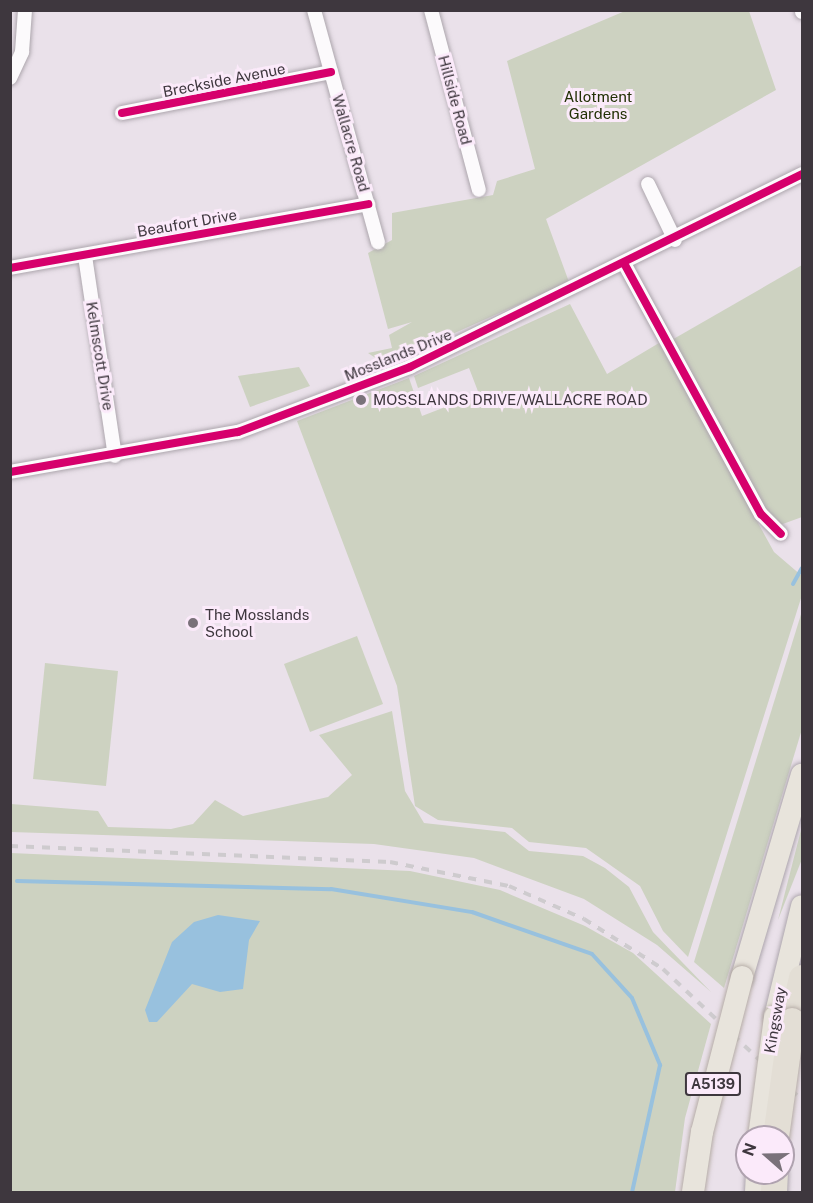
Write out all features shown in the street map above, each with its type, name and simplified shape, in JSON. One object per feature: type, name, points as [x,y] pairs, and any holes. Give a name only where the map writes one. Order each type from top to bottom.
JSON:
[{"type":"highway","name":"A5139","points":[[693,1192],[702,1132],[742,977],[802,775]]},
{"type":"highway","name":"Kingsway","points":[[762,1125],[784,1019],[802,906]]},
{"type":"highway","points":[[777,1125],[784,1019],[802,978]]},
{"type":"street","points":[[10,78],[22,52],[25,10]]},
{"type":"street","name":"Wallacre Road","points":[[314,10],[378,242]]},
{"type":"street","name":"Hillside Road","points":[[431,10],[479,190]]},
{"type":"street","name":"Breckside Avenue","points":[[122,113],[331,72]]},
{"type":"street","name":"Mosslands Drive","points":[[10,472],[115,456],[238,432],[339,394],[499,327],[802,174]]},
{"type":"street","points":[[648,184],[675,240]]},
{"type":"street","name":"Beaufort Drive","points":[[10,268],[368,204]]},
{"type":"street","name":"Kelmscott Drive","points":[[85,256],[115,456]]},
{"type":"street","points":[[625,265],[761,514],[782,534]]},
{"type":"green space","name":"Allotment Gardens","points":[[625,11],[749,11],[776,90],[546,219],[569,282],[419,349],[417,343],[377,359],[368,353],[392,348],[389,335],[412,322],[388,329],[368,253],[392,240],[392,213],[493,195],[497,181],[535,169],[507,61]]},
{"type":"green space","points":[[802,265],[802,517],[780,525],[772,521],[670,341]]},
{"type":"green space","points":[[570,304],[607,374],[659,343],[774,552],[802,576],[802,595],[688,957],[663,931],[640,886],[586,848],[529,842],[512,828],[438,820],[415,806],[397,686],[297,421],[409,378],[422,416],[479,394],[469,368],[418,388],[414,376]]},
{"type":"green space","points":[[299,367],[310,386],[250,407],[238,376]]},
{"type":"green space","points":[[802,611],[802,729],[724,988],[694,962]]},
{"type":"green space","points":[[357,636],[383,704],[310,732],[284,664]]},
{"type":"green space","points":[[45,663],[118,671],[106,786],[33,779]]},
{"type":"green space","points":[[392,711],[405,791],[424,823],[505,832],[529,851],[583,856],[605,868],[629,887],[653,932],[711,992],[657,945],[584,899],[474,858],[374,844],[11,832],[11,804],[98,811],[108,827],[171,829],[193,824],[215,800],[243,816],[328,797],[352,775],[319,735]]},
{"type":"green space","points":[[802,826],[802,859],[778,920]]},
{"type":"green space","points":[[11,853],[410,871],[500,890],[585,926],[633,953],[711,1024],[685,1118],[675,1192],[11,1192]]},
{"type":"water","points":[[218,915],[260,921],[249,940],[243,989],[220,992],[192,984],[157,1022],[149,1022],[145,1010],[172,942],[194,922]]},
{"type":"waterway","points":[[793,584],[802,568]]},
{"type":"waterway","points":[[17,881],[331,889],[472,912],[592,954],[632,998],[660,1065],[632,1192]]},
{"type":"railway","points":[[10,846],[390,862],[509,886],[584,919],[663,969],[802,1100]]},
{"type":"cycle path","points":[[122,113],[331,72]]},
{"type":"cycle path","points":[[10,472],[238,432],[410,367],[802,174]]},
{"type":"cycle path","points":[[10,268],[368,204]]},
{"type":"cycle path","points":[[625,265],[761,514],[781,534]]},
{"type":"place","name":"MOSSLANDS DRIVE/WALLACRE ROAD","points":[[361,400]]},
{"type":"place","name":"The Mosslands School","points":[[193,623]]}]
